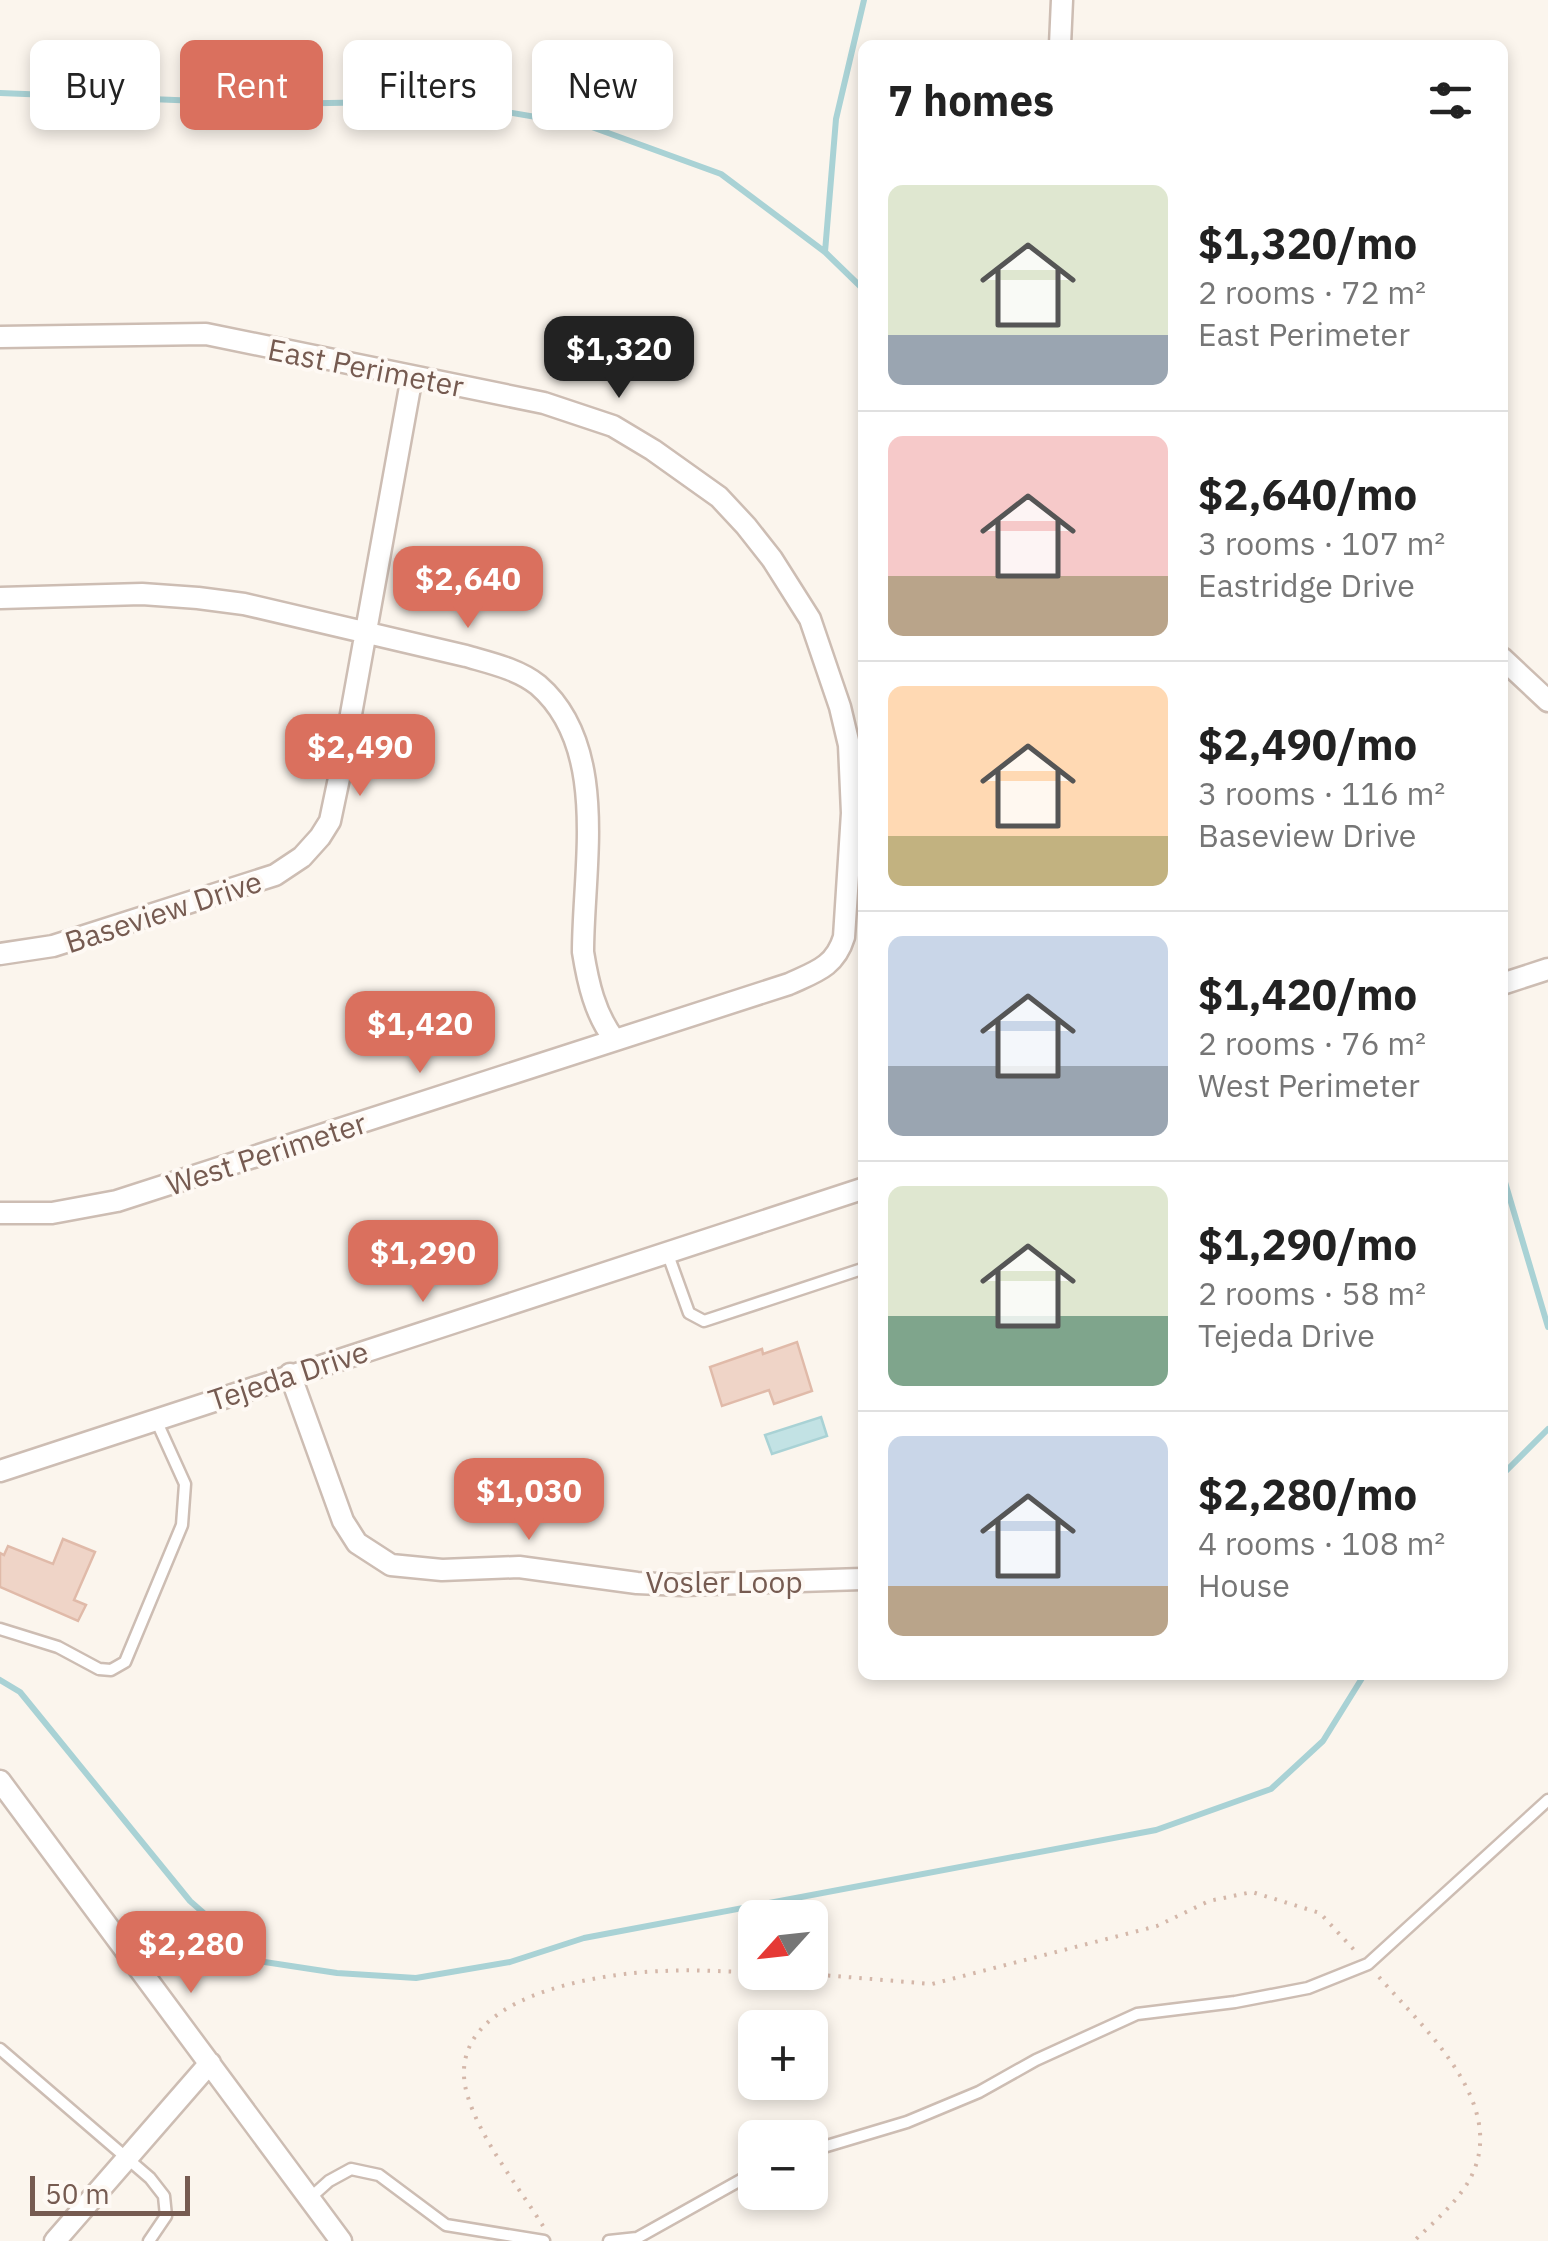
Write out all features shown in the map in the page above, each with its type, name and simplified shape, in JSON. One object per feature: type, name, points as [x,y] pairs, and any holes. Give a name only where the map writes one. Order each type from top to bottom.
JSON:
[{"type":"street","points":[[1060,40],[1062,0]]},
{"type":"street","name":"East Perimeter","points":[[0,337],[206,334],[544,403],[613,426],[719,497],[772,559],[810,618],[840,707],[849,745],[852,813],[844,928]]},
{"type":"street","name":"Baseview Drive","points":[[0,954],[53,946],[275,875],[302,857],[330,821],[412,376]]},
{"type":"street","points":[[0,598],[142,594],[244,604],[502,666],[535,683],[558,706],[572,730],[587,779],[583,952],[587,979],[602,1023],[614,1039]]},
{"type":"street","points":[[1508,664],[1548,701]]},
{"type":"street","name":"West Perimeter","points":[[0,1213],[52,1213],[117,1201],[788,984],[830,965],[839,952],[844,928]]},
{"type":"street","points":[[1508,982],[1548,969]]},
{"type":"street","name":"Tejeda Drive","points":[[0,1471],[858,1190]]},
{"type":"street","name":"Vosler Loop","points":[[290,1374],[342,1521],[357,1544],[391,1565],[442,1570],[519,1566],[637,1583],[682,1585],[858,1579]]},
{"type":"street","points":[[0,1781],[340,2241]]},
{"type":"street","points":[[55,2241],[210,2062]]},
{"type":"lane","points":[[667,1252],[689,1312],[704,1321],[858,1269]]},
{"type":"lane","points":[[0,1629],[58,1646],[99,1669],[111,1670],[124,1662],[182,1525],[185,1484],[155,1419]]},
{"type":"lane","points":[[828,2146],[907,2122],[1137,2014],[1308,1988],[1368,1964],[1548,1800]]},
{"type":"lane","points":[[0,2049],[150,2178],[164,2196],[166,2216],[148,2241]]},
{"type":"lane","points":[[309,2198],[351,2170],[378,2175],[446,2225],[544,2241]]},
{"type":"lane","points":[[609,2241],[637,2238],[738,2182]]},
{"type":"path","points":[[543,2226],[477,2120],[466,2092],[464,2062],[472,2038],[494,2016],[531,1996],[578,1982],[662,1971],[738,1972]]},
{"type":"water","points":[[821,1417],[827,1436],[772,1454],[765,1435]]},
{"type":"building","points":[[797,1342],[812,1391],[774,1404],[769,1390],[722,1406],[710,1367]]},
{"type":"building","points":[[63,1539],[95,1552],[74,1600],[86,1605],[78,1621],[0,1587],[0,1553],[4,1555],[8,1546],[53,1564]]},
{"type":"waterway","points":[[825,252],[836,119],[864,0]]},
{"type":"waterway","points":[[0,93],[273,104],[441,101],[589,126],[721,174],[825,252],[858,284]]},
{"type":"waterway","points":[[1508,1192],[1548,1327]]},
{"type":"waterway","points":[[1508,1469],[1548,1429]]},
{"type":"waterway","points":[[0,1680],[20,1692],[190,1901],[258,1961],[337,1973],[416,1978],[510,1962],[584,1938],[1156,1830],[1271,1789],[1323,1741],[1361,1680]]}]
